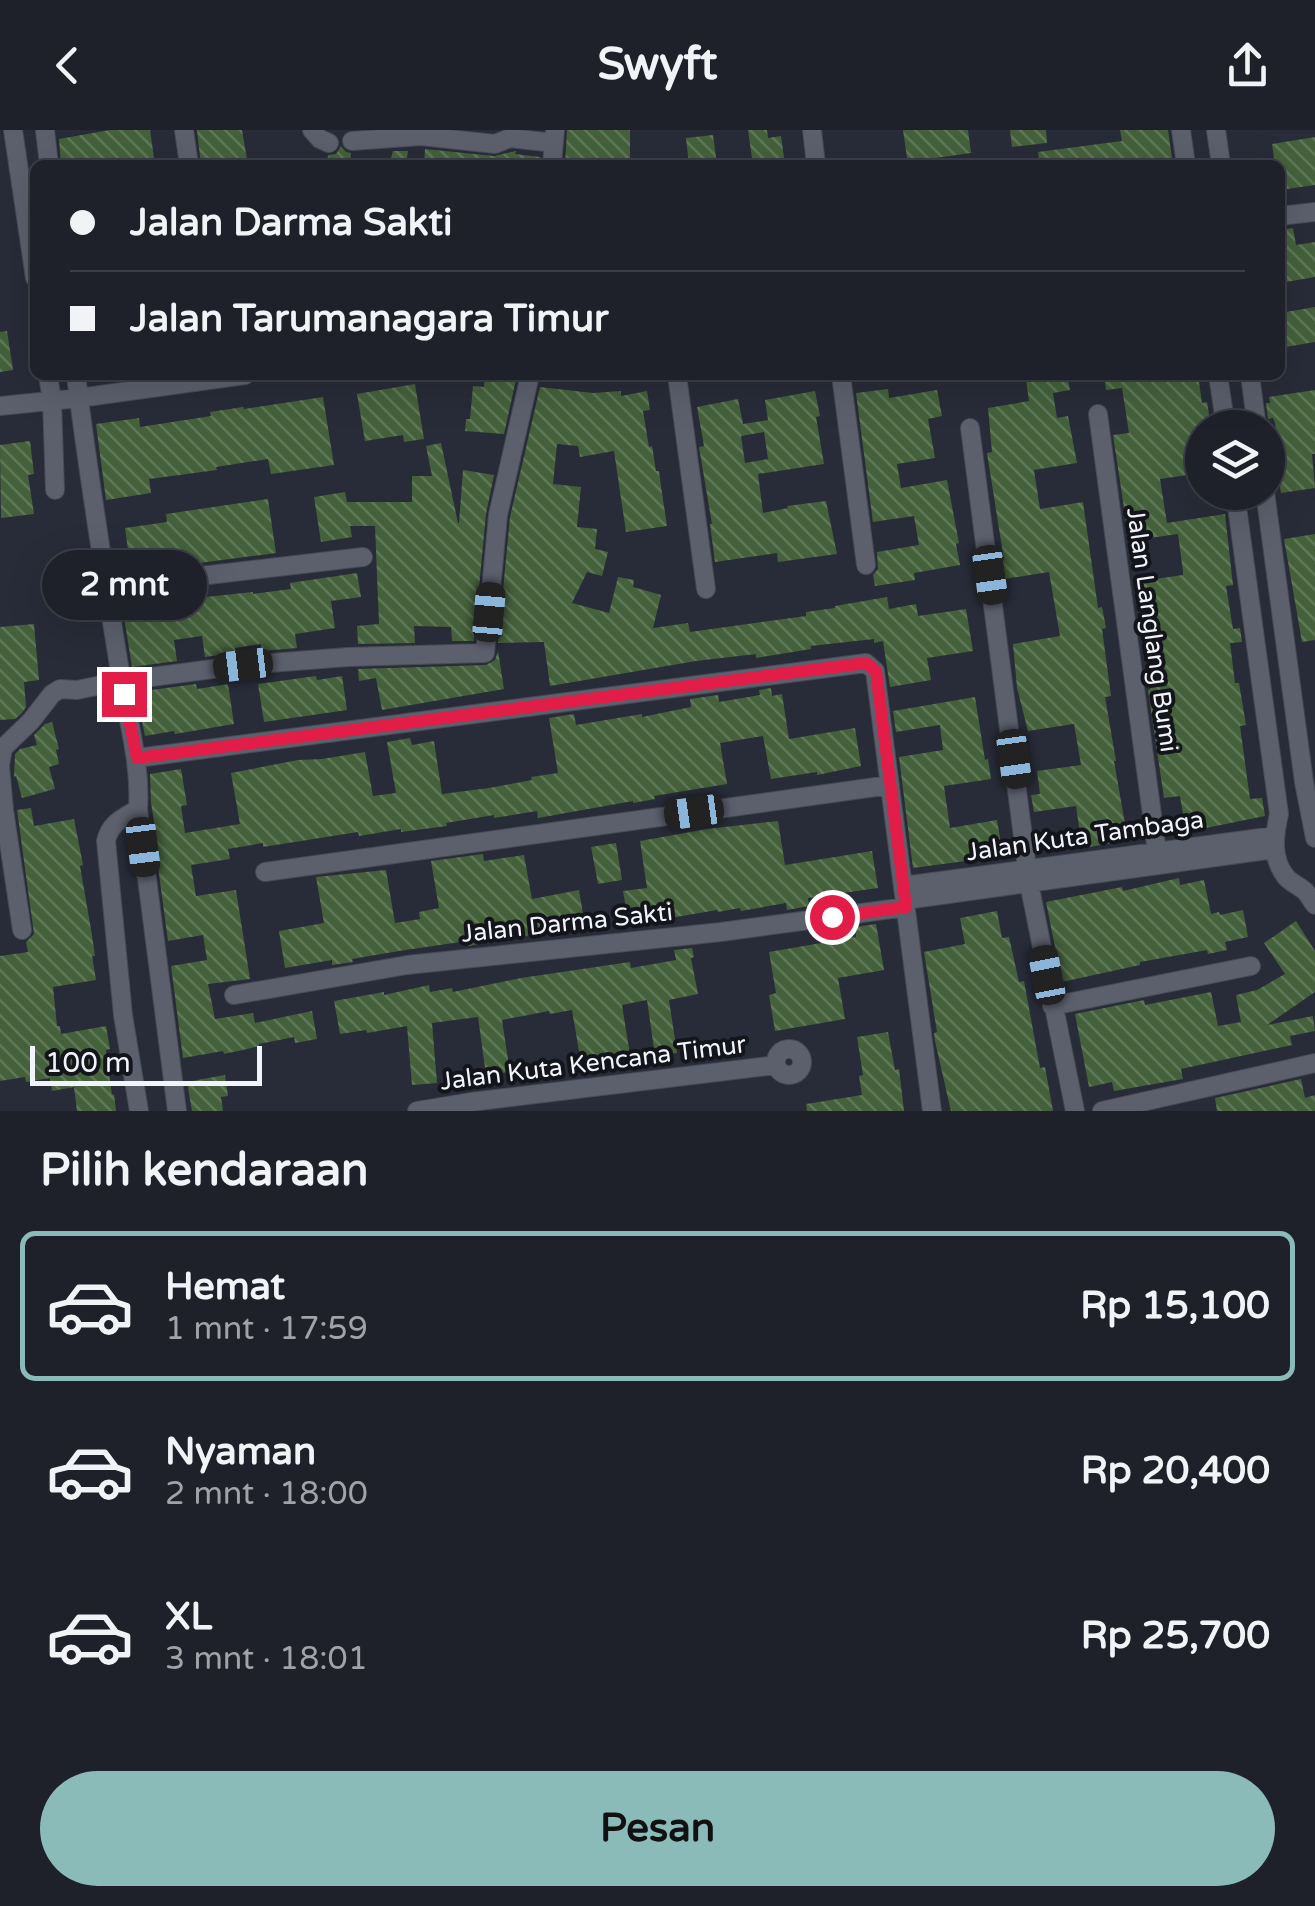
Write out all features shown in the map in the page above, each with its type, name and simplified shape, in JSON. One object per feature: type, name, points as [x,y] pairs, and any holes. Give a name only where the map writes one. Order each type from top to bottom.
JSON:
[{"type":"street","points":[[13,130],[30,244]]},
{"type":"street","points":[[45,130],[48,160]]},
{"type":"street","points":[[184,130],[188,160]]},
{"type":"street","points":[[312,130],[329,142]]},
{"type":"street","points":[[812,130],[815,160]]},
{"type":"street","points":[[1180,130],[1185,160]]},
{"type":"street","points":[[1216,130],[1219,160]]},
{"type":"street","points":[[352,142],[421,136],[495,144],[510,138],[554,136]]},
{"type":"street","points":[[1285,215],[1315,212]]},
{"type":"street","points":[[49,380],[55,490]]},
{"type":"street","points":[[76,380],[121,682],[137,758],[138,809],[177,1111]]},
{"type":"street","points":[[0,406],[199,380]]},
{"type":"street","points":[[22,930],[0,765],[3,748],[60,689],[77,690],[260,664],[485,652],[498,515],[529,380]]},
{"type":"street","points":[[678,380],[706,589]]},
{"type":"street","points":[[842,380],[866,565]]},
{"type":"street","points":[[1219,380],[1223,410]]},
{"type":"street","points":[[1251,380],[1254,410]]},
{"type":"street","name":"Jalan Langlang Bumi","points":[[1098,414],[1157,852]]},
{"type":"street","points":[[970,428],[1029,876],[1076,1111]]},
{"type":"street","points":[[1237,510],[1279,814],[1274,843],[1278,864],[1288,879],[1312,894]]},
{"type":"street","points":[[1268,510],[1310,782],[1315,838]]},
{"type":"street","points":[[106,586],[363,556]]},
{"type":"street","points":[[137,758],[866,663],[876,671],[932,1109]]},
{"type":"street","points":[[1274,786],[1310,782]]},
{"type":"street","points":[[266,872],[890,785]]},
{"type":"street","points":[[138,809],[116,822],[106,841],[123,1015],[138,1111]]},
{"type":"street","name":"Jalan Kuta Tambaga","points":[[905,897],[1157,852],[1274,843]]},
{"type":"street","name":"Jalan Kuta Tambaga","points":[[1029,876],[1274,843]]},
{"type":"street","name":"Jalan Darma Sakti","points":[[234,995],[407,965],[721,932],[905,897]]},
{"type":"street","points":[[1052,1006],[1251,966]]},
{"type":"street","points":[[1102,1111],[1315,1063]]},
{"type":"street","name":"Jalan Kuta Kencana Timur","points":[[417,1111],[776,1065]]},
{"type":"building","points":[[110,130],[150,130],[154,160],[61,160],[59,139]]},
{"type":"building","points":[[197,130],[242,130],[247,160],[200,160]]},
{"type":"building","points":[[567,130],[630,130],[630,160],[565,160]]},
{"type":"building","points":[[748,130],[767,130],[768,138],[781,136],[784,160],[752,160]]},
{"type":"building","points":[[903,130],[968,130],[971,153],[907,160]]},
{"type":"building","points":[[1010,130],[1046,130],[1047,143],[1012,147]]},
{"type":"building","points":[[1120,130],[1168,130],[1172,160],[1039,160],[1038,152],[1122,141]]},
{"type":"building","points":[[713,135],[716,160],[688,160],[686,138]]},
{"type":"building","points":[[1315,137],[1315,185],[1285,189],[1285,160],[1274,160],[1272,144]]},
{"type":"building","points":[[341,146],[351,153],[350,160],[328,160],[328,155],[336,154]]},
{"type":"building","points":[[425,149],[494,156],[516,151],[515,154],[540,157],[540,160],[424,160]]},
{"type":"building","points":[[393,151],[408,151],[407,160],[390,160]]},
{"type":"building","points":[[1293,228],[1296,245],[1315,242],[1315,277],[1285,282],[1285,229]]},
{"type":"building","points":[[1315,307],[1315,342],[1285,347],[1285,312]]},
{"type":"building","points":[[7,331],[13,370],[0,372],[0,332]]},
{"type":"building","points":[[485,380],[516,380],[504,434],[465,431],[473,386],[484,387]]},
{"type":"building","points":[[1026,380],[1068,380],[1070,390],[1053,393],[1057,418],[1068,416],[1077,463],[1034,470],[1040,509],[1083,502],[1098,608],[1102,607],[1106,628],[1102,629],[1111,696],[1105,697],[1128,841],[1082,848],[1076,806],[1034,812],[1031,795],[1040,794],[1037,771],[1081,765],[1074,724],[1028,731],[1017,688],[1013,644],[1060,636],[1049,572],[1004,579],[1001,560],[987,453],[992,452],[988,408],[1029,401]]},
{"type":"building","points":[[1105,380],[1199,380],[1202,403],[1207,402],[1208,410],[1185,410],[1185,475],[1160,479],[1167,523],[1225,514],[1233,585],[1226,586],[1233,629],[1240,628],[1242,642],[1230,643],[1246,725],[1240,726],[1250,799],[1262,798],[1265,816],[1186,832],[1180,796],[1164,798],[1135,582],[1183,575],[1178,534],[1129,541],[1113,435],[1129,433],[1122,388],[1106,390]]},
{"type":"building","points":[[415,384],[424,439],[404,442],[403,435],[365,441],[357,394]]},
{"type":"building","points":[[540,387],[593,393],[621,391],[621,396],[647,391],[650,410],[643,411],[649,447],[652,446],[659,471],[667,526],[626,532],[614,451],[580,457],[578,446],[557,444],[553,484],[581,487],[577,527],[597,529],[595,549],[608,552],[602,576],[587,572],[572,603],[609,613],[618,577],[634,580],[633,587],[661,595],[653,628],[688,623],[690,632],[806,616],[806,612],[887,597],[889,609],[916,604],[918,616],[966,609],[973,651],[927,658],[931,680],[890,687],[883,641],[874,643],[874,639],[811,646],[756,658],[756,654],[696,661],[550,686],[544,642],[498,643],[510,517]]},
{"type":"building","points":[[888,389],[889,398],[937,390],[942,416],[928,419],[935,458],[897,464],[901,488],[947,480],[960,565],[914,573],[915,580],[875,586],[877,552],[919,545],[914,516],[873,522],[856,393]]},
{"type":"building","points":[[1315,390],[1315,488],[1285,492],[1285,410],[1267,410],[1269,397]]},
{"type":"building","points":[[815,391],[824,464],[758,474],[763,513],[826,501],[837,554],[778,562],[777,553],[715,562],[697,407],[738,399],[743,424],[768,420],[765,400]],"holes":[[[764,432],[768,459],[745,463],[741,436]]]},
{"type":"building","points":[[323,397],[334,465],[271,474],[268,459],[149,479],[151,493],[106,500],[96,424],[139,418],[140,427],[211,416],[210,412]]},
{"type":"building","points":[[30,441],[34,474],[28,475],[34,514],[1,518],[0,445]]},
{"type":"building","points":[[441,443],[458,523],[463,470],[494,475],[486,514],[474,641],[452,641],[451,627],[414,626],[415,643],[358,644],[357,626],[379,624],[375,526],[350,526],[352,537],[321,542],[314,497],[345,492],[347,502],[412,502],[412,476],[432,476],[426,446]]},
{"type":"building","points":[[268,499],[276,553],[131,572],[125,528],[167,522],[166,514]]},
{"type":"building","points":[[1315,534],[1315,640],[1302,642],[1284,539]]},
{"type":"building","points":[[357,573],[361,597],[331,601],[335,628],[295,634],[297,648],[262,651],[261,644],[235,648],[236,653],[205,657],[202,636],[174,640],[177,661],[132,667],[124,617],[146,614],[145,607],[169,604],[167,592],[195,589],[196,598],[253,594],[291,589],[290,583]]},
{"type":"building","points":[[34,624],[39,680],[24,682],[26,707],[22,713],[15,719],[0,720],[0,627]]},
{"type":"building","points":[[498,651],[504,689],[382,710],[376,678],[359,681],[358,669],[486,665],[495,660]]},
{"type":"building","points":[[316,676],[317,680],[342,676],[347,710],[264,722],[258,684]]},
{"type":"building","points":[[196,684],[197,689],[228,684],[234,724],[145,736],[136,692]]},
{"type":"building","points":[[771,688],[772,696],[782,694],[789,739],[855,728],[861,766],[771,779],[763,736],[720,743],[727,784],[538,818],[537,811],[401,832],[359,836],[358,832],[263,847],[263,843],[228,849],[230,859],[191,865],[196,896],[236,890],[250,979],[208,984],[215,1019],[253,1013],[255,1023],[312,1011],[317,1039],[295,1043],[294,1037],[224,1054],[223,1051],[183,1058],[171,966],[207,960],[203,935],[168,941],[150,774],[181,769],[187,805],[181,806],[185,833],[240,824],[231,773],[365,752],[373,796],[396,793],[387,742],[410,738],[412,745],[434,741],[442,794],[489,788],[558,773],[549,718],[574,714],[576,725],[642,717],[691,707],[690,699],[718,695],[719,702],[760,695],[759,690]]},
{"type":"building","points":[[975,697],[991,779],[944,786],[950,828],[997,820],[1003,856],[913,868],[899,757],[943,750],[940,725],[896,732],[893,711]]},
{"type":"building","points":[[52,722],[59,749],[59,764],[49,767],[55,789],[22,798],[14,777],[15,754],[37,745],[34,735]]},
{"type":"building","points":[[31,808],[34,826],[74,819],[96,980],[53,987],[57,1026],[61,1034],[106,1026],[116,1111],[77,1111],[74,1087],[52,1091],[50,1078],[0,1081],[0,956],[28,952],[26,942],[34,934],[17,810]]},
{"type":"building","points":[[778,821],[785,865],[872,851],[878,888],[808,898],[809,906],[787,910],[786,903],[629,925],[623,891],[647,888],[640,841]]},
{"type":"building","points":[[616,843],[622,880],[598,884],[591,847]]},
{"type":"building","points":[[483,854],[484,861],[524,855],[532,899],[579,890],[585,926],[468,946],[467,941],[352,959],[353,962],[332,965],[332,960],[285,968],[279,931],[324,923],[316,877],[386,870],[395,923],[420,919],[419,912],[439,908],[431,861]]},
{"type":"building","points":[[1179,878],[1180,885],[1204,880],[1211,914],[1243,910],[1248,937],[1225,942],[1227,950],[1140,962],[1062,982],[1046,902]]},
{"type":"building","points":[[997,911],[1002,938],[1009,937],[1019,982],[1024,981],[1040,1068],[1045,1067],[1053,1111],[951,1111],[935,1041],[937,1032],[924,952],[965,944],[960,918]]},
{"type":"building","points":[[1296,921],[1315,951],[1315,992],[1267,1025],[1313,1016],[1315,1031],[1290,1036],[1292,1045],[1181,1069],[1183,1079],[1114,1091],[1112,1082],[1089,1087],[1075,1014],[1211,992],[1218,1026],[1241,1022],[1236,995],[1257,990],[1285,974],[1264,943]]},
{"type":"building","points":[[876,924],[884,970],[838,978],[845,1019],[775,1031],[769,995],[776,993],[769,952],[856,937],[855,927]]},
{"type":"building","points":[[692,948],[698,994],[669,1000],[677,1053],[655,1056],[647,1000],[622,1005],[630,1055],[581,1063],[572,1010],[502,1020],[510,1072],[486,1075],[478,1017],[432,1023],[437,1083],[412,1085],[407,1026],[340,1034],[334,1001],[429,985],[430,992],[452,988],[453,992],[630,962],[631,968],[676,960],[674,950]]},
{"type":"building","points":[[888,1032],[895,1070],[899,1069],[904,1111],[807,1111],[806,1104],[862,1095],[857,1037]]},
{"type":"building","points":[[225,1075],[228,1096],[221,1097],[223,1111],[192,1111],[187,1082]]},
{"type":"building","points":[[1301,1079],[1305,1098],[1315,1095],[1315,1111],[1217,1111],[1215,1098]]},
{"type":"route","points":[[124,694],[137,758],[866,663],[876,671],[906,907],[832,917]]}]
